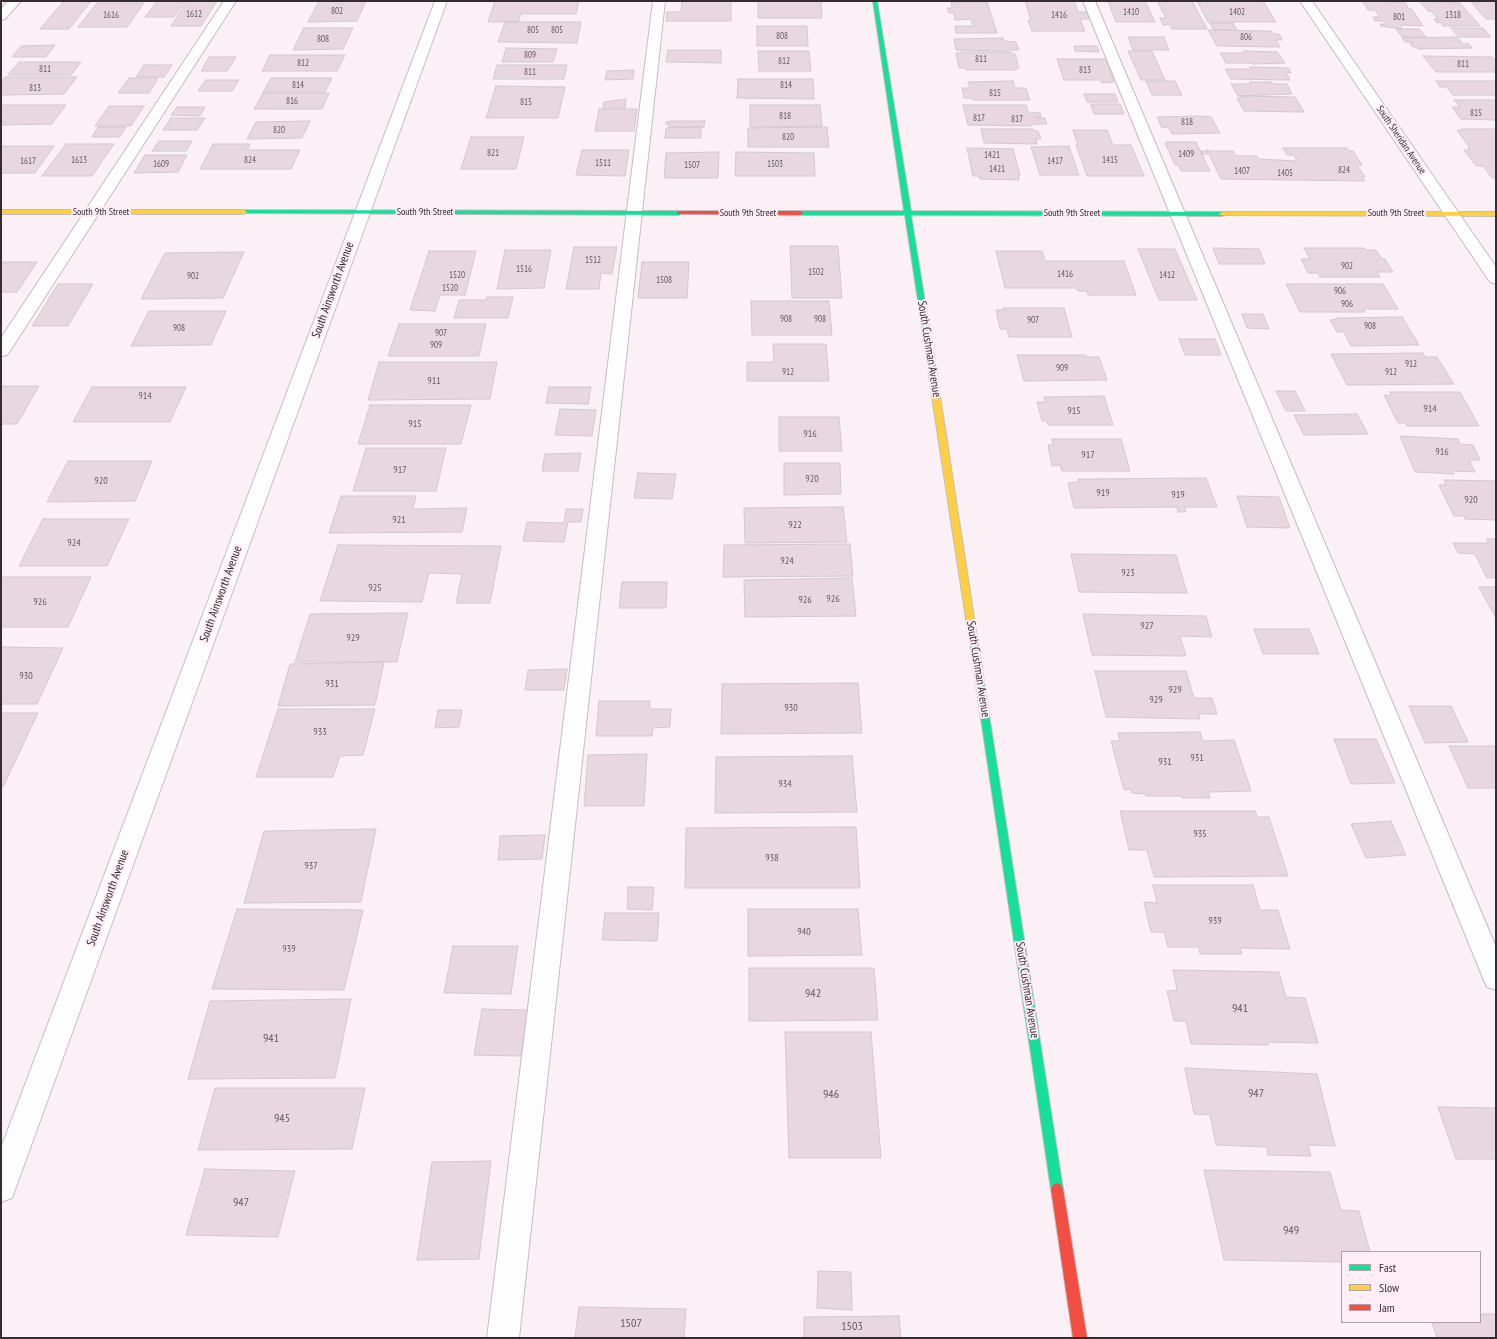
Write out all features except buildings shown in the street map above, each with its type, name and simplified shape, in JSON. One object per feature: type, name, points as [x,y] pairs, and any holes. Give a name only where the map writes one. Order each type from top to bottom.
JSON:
[{"type":"street","points":[[1,16],[15,1]]},
{"type":"street","points":[[1,351],[230,1]]},
{"type":"street","name":"South Ainsworth Avenue","points":[[1,1187],[441,1]]},
{"type":"street","points":[[503,1338],[659,1]]},
{"type":"street","name":"South Cushman Avenue","points":[[875,1],[909,213],[1080,1338]]},
{"type":"street","points":[[1089,1],[1176,213],[1496,978]]},
{"type":"street","name":"South Sheridan Avenue","points":[[1306,1],[1496,279]]},
{"type":"street","name":"South 9th Street","points":[[1,212],[1496,214]]},
{"type":"traffic: fast","points":[[875,1],[933,377]]},
{"type":"traffic: fast","points":[[244,212],[679,213]]},
{"type":"traffic: fast","points":[[800,213],[1222,214]]},
{"type":"traffic: fast","points":[[973,638],[1057,1189]]},
{"type":"traffic: slow","points":[[1,212],[244,212]]},
{"type":"traffic: slow","points":[[1222,214],[1496,214]]},
{"type":"traffic: slow","points":[[933,377],[973,638]]},
{"type":"traffic: jam","points":[[679,213],[800,213]]},
{"type":"traffic: jam","points":[[1057,1189],[1080,1338]]}]
